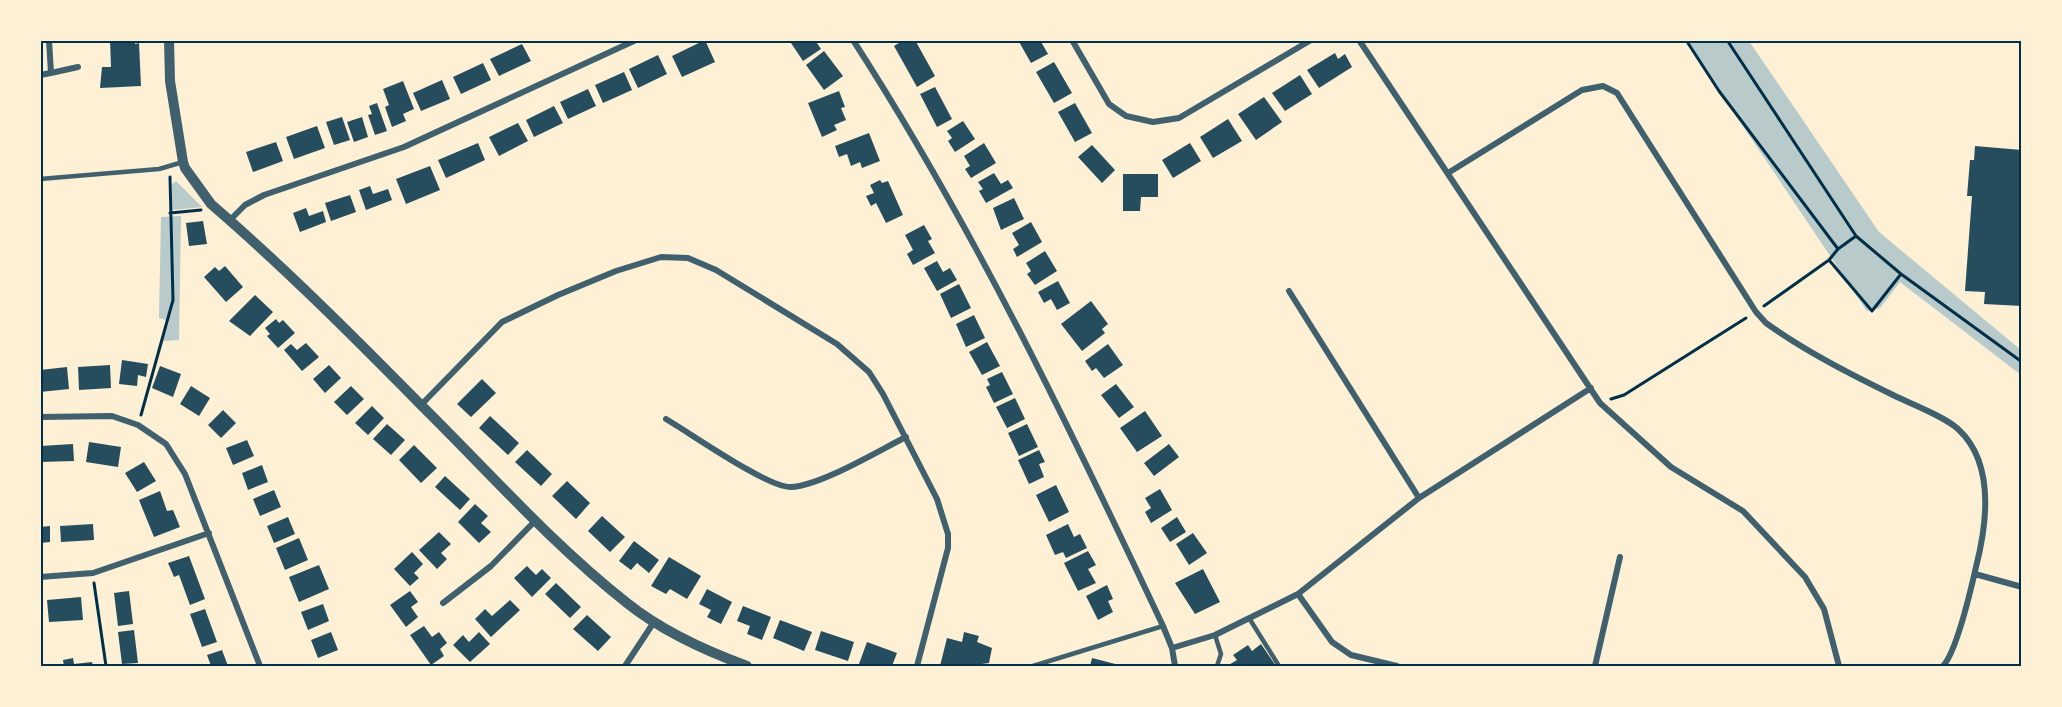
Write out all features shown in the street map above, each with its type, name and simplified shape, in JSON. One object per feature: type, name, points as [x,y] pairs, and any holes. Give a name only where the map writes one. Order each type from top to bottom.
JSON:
[{"type":"street","points":[[49,40],[51,73]]},
{"type":"street","points":[[170,40],[170,81],[183,162],[211,204],[421,405],[535,521],[627,604],[654,622],[705,649],[747,666]]},
{"type":"street","points":[[230,220],[245,205],[264,195],[404,147],[636,40]]},
{"type":"street","points":[[853,40],[964,223],[1101,496],[1163,626],[1172,648],[1175,666]]},
{"type":"street","points":[[1072,40],[1108,104],[1126,116],[1153,122],[1179,118],[1311,40]]},
{"type":"street","points":[[1359,40],[1600,403],[1671,466],[1743,511],[1805,577],[1824,609],[1839,666]]},
{"type":"street","points":[[40,75],[78,67]]},
{"type":"street","points":[[1448,173],[1582,90],[1603,86],[1617,93],[1756,312],[1779,332],[1820,356],[1957,428],[1977,459],[1984,483],[1986,513],[1975,574],[1957,634],[1943,666]]},
{"type":"street","points":[[421,405],[502,322],[558,295],[616,271],[661,257],[688,258],[716,270],[837,344],[855,358],[883,394],[906,438],[937,500],[948,534],[948,548],[917,666]]},
{"type":"street","points":[[1289,291],[1419,498]]},
{"type":"street","points":[[1172,648],[1215,635],[1298,594],[1419,498],[1591,388]]},
{"type":"street","points":[[40,417],[112,416],[138,425],[166,444],[185,474],[260,666]]},
{"type":"street","points":[[666,419],[767,479],[790,487],[844,468],[906,438]]},
{"type":"street","points":[[443,603],[491,567],[535,521]]},
{"type":"street","points":[[40,577],[93,573],[209,533]]},
{"type":"street","points":[[1595,666],[1620,556]]},
{"type":"street","points":[[1975,574],[2022,587]]},
{"type":"street","points":[[1298,594],[1332,642],[1351,655],[1397,666]]},
{"type":"street","points":[[625,666],[654,622]]},
{"type":"lane","points":[[40,179],[159,169],[183,162]]},
{"type":"lane","points":[[1249,618],[1279,666]]},
{"type":"lane","points":[[1033,666],[1163,626]]},
{"type":"lane","points":[[1215,635],[1221,654],[1217,666]]},
{"type":"path","points":[[1686,40],[1719,91],[1838,249]]},
{"type":"path","points":[[1727,40],[1856,236],[1901,274],[2022,362]]},
{"type":"path","points":[[138,425],[173,300],[170,166]]},
{"type":"path","points":[[170,213],[203,209],[211,204]]},
{"type":"path","points":[[1600,403],[1624,395],[1756,312],[1829,260],[1838,249],[1856,236]]},
{"type":"path","points":[[1829,260],[1872,311],[1901,274]]},
{"type":"path","points":[[93,573],[106,666]]},
{"type":"shaded area","points":[[1686,41],[1749,41],[1879,232],[2021,350],[2021,375],[1900,282],[1880,308],[1867,311]]},
{"type":"shaded area","points":[[176,181],[202,207],[172,210],[172,184]]},
{"type":"shaded area","points":[[181,216],[179,340],[163,341],[169,321],[159,318],[161,217]]},
{"type":"building","points":[[110,40],[135,40],[135,44],[139,43],[141,86],[100,88],[102,67],[111,67]]},
{"type":"building","points":[[705,40],[715,62],[682,77],[672,56]]},
{"type":"building","points":[[789,40],[815,40],[821,49],[803,61]]},
{"type":"building","points":[[904,40],[915,40],[935,76],[917,87],[894,46]]},
{"type":"building","points":[[1018,40],[1040,40],[1048,54],[1031,63]]},
{"type":"building","points":[[522,44],[531,61],[499,76],[490,59]]},
{"type":"building","points":[[824,51],[843,76],[824,90],[806,65]]},
{"type":"building","points":[[1335,53],[1338,59],[1345,54],[1352,67],[1319,88],[1307,70]]},
{"type":"building","points":[[658,55],[667,74],[638,88],[629,69]]},
{"type":"building","points":[[1054,62],[1072,93],[1054,103],[1036,72]]},
{"type":"building","points":[[483,63],[491,80],[461,94],[453,77]]},
{"type":"building","points":[[624,72],[632,90],[603,103],[595,85]]},
{"type":"building","points":[[1300,75],[1312,94],[1285,111],[1272,93]]},
{"type":"building","points":[[442,80],[450,99],[421,111],[413,93]]},
{"type":"building","points":[[403,81],[414,109],[403,114],[406,121],[392,127],[385,107],[389,105],[383,89]]},
{"type":"building","points":[[935,87],[952,119],[937,127],[920,94]]},
{"type":"building","points":[[588,89],[596,106],[568,119],[560,102]]},
{"type":"building","points":[[839,91],[845,107],[841,108],[846,120],[834,125],[837,130],[822,137],[808,103]]},
{"type":"building","points":[[1264,97],[1282,122],[1256,140],[1238,114]]},
{"type":"building","points":[[377,103],[387,131],[375,135],[368,115],[372,114],[369,106]]},
{"type":"building","points":[[1075,103],[1092,133],[1075,142],[1058,112]]},
{"type":"building","points":[[554,106],[563,123],[534,137],[526,120]]},
{"type":"building","points":[[342,117],[350,140],[334,145],[326,122]]},
{"type":"building","points":[[362,117],[368,137],[354,142],[347,122]]},
{"type":"building","points":[[1228,119],[1242,141],[1213,158],[1200,137]]},
{"type":"building","points":[[963,121],[975,139],[955,152],[948,141],[952,138],[947,131]]},
{"type":"building","points":[[518,123],[528,141],[499,156],[489,137]]},
{"type":"building","points":[[317,126],[325,148],[294,159],[286,137]]},
{"type":"building","points":[[869,133],[880,161],[862,168],[860,162],[851,166],[847,154],[839,157],[835,146]]},
{"type":"building","points":[[276,142],[283,161],[253,172],[246,152]]},
{"type":"building","points":[[478,143],[485,160],[446,178],[438,160]]},
{"type":"building","points":[[984,143],[996,163],[971,178],[965,169],[970,166],[964,156]]},
{"type":"building","points":[[1190,143],[1201,161],[1173,178],[1162,160]]},
{"type":"building","points":[[1092,145],[1115,170],[1102,183],[1078,157]]},
{"type":"building","points":[[1975,146],[2022,150],[2022,306],[1984,304],[1985,292],[1965,291],[1972,196],[1967,196],[1970,160],[1974,160]]},
{"type":"building","points":[[430,166],[440,190],[406,204],[396,179]]},
{"type":"building","points":[[994,173],[1001,184],[1008,180],[1013,188],[986,203],[979,191],[983,189],[978,182]]},
{"type":"building","points":[[1123,174],[1158,174],[1158,197],[1141,197],[1140,211],[1123,211]]},
{"type":"building","points":[[880,180],[882,183],[888,181],[903,215],[886,223],[876,203],[871,206],[866,196],[874,193],[870,185]]},
{"type":"building","points":[[370,186],[373,194],[388,189],[392,200],[366,210],[359,190]]},
{"type":"building","points":[[350,195],[356,212],[331,221],[325,203]]},
{"type":"building","points":[[1014,198],[1024,219],[1001,230],[993,208]]},
{"type":"building","points":[[306,208],[309,216],[323,211],[326,222],[300,232],[293,213]]},
{"type":"building","points":[[203,221],[207,244],[189,246],[186,223]]},
{"type":"building","points":[[1031,222],[1042,242],[1017,257],[1013,249],[1019,245],[1012,233]]},
{"type":"building","points":[[924,225],[932,239],[928,241],[935,253],[913,265],[907,254],[913,250],[905,235]]},
{"type":"building","points":[[1045,251],[1057,271],[1035,285],[1027,274],[1031,271],[1026,263]]},
{"type":"building","points":[[937,261],[943,272],[950,268],[957,280],[937,291],[924,268]]},
{"type":"building","points":[[225,266],[243,287],[226,302],[204,277],[215,267],[219,271]]},
{"type":"building","points":[[1058,281],[1070,303],[1057,310],[1051,299],[1044,303],[1038,292]]},
{"type":"building","points":[[959,284],[971,308],[951,318],[940,294]]},
{"type":"building","points":[[255,295],[273,312],[250,336],[229,321]]},
{"type":"building","points":[[1091,301],[1108,324],[1102,329],[1105,333],[1082,351],[1061,324]]},
{"type":"building","points":[[974,315],[985,338],[966,347],[956,324]]},
{"type":"building","points":[[276,319],[279,323],[283,320],[295,333],[278,348],[267,336],[270,334],[265,328]]},
{"type":"building","points":[[987,342],[1000,366],[982,375],[969,352]]},
{"type":"building","points":[[306,343],[319,357],[302,371],[284,350],[291,344],[297,350]]},
{"type":"building","points":[[1108,344],[1123,365],[1104,378],[1096,368],[1092,371],[1085,361]]},
{"type":"building","points":[[122,360],[148,364],[146,377],[138,375],[137,386],[119,384]]},
{"type":"building","points":[[110,365],[111,388],[79,390],[78,367]]},
{"type":"building","points":[[329,365],[341,378],[325,393],[313,379]]},
{"type":"building","points":[[160,366],[181,374],[173,397],[152,388]]},
{"type":"building","points":[[67,367],[69,389],[40,392],[40,370]]},
{"type":"building","points":[[1002,372],[1013,394],[994,403],[986,387],[990,385],[987,379]]},
{"type":"building","points":[[482,379],[496,393],[471,417],[457,404]]},
{"type":"building","points":[[1116,384],[1134,407],[1119,418],[1101,395]]},
{"type":"building","points":[[191,386],[210,398],[199,416],[180,404]]},
{"type":"building","points":[[351,386],[364,399],[347,415],[334,402]]},
{"type":"building","points":[[1015,398],[1025,419],[1007,428],[996,407]]},
{"type":"building","points":[[372,406],[384,418],[368,435],[355,423]]},
{"type":"building","points":[[223,410],[236,423],[221,438],[208,425]]},
{"type":"building","points":[[1145,411],[1162,436],[1137,452],[1120,428]]},
{"type":"building","points":[[490,416],[519,443],[508,455],[479,428]]},
{"type":"building","points":[[387,424],[405,440],[391,455],[373,439]]},
{"type":"building","points":[[1027,424],[1038,447],[1019,456],[1008,433]]},
{"type":"building","points":[[247,440],[254,456],[233,465],[226,448]]},
{"type":"building","points":[[89,442],[121,447],[118,467],[86,462]]},
{"type":"building","points":[[73,444],[74,461],[40,462],[40,446]]},
{"type":"building","points":[[1169,444],[1179,457],[1154,476],[1144,463]]},
{"type":"building","points":[[414,445],[437,468],[421,483],[399,460]]},
{"type":"building","points":[[527,450],[552,474],[541,486],[515,462]]},
{"type":"building","points":[[1039,450],[1045,462],[1039,464],[1044,477],[1029,484],[1018,460]]},
{"type":"building","points":[[144,462],[156,481],[137,492],[125,473]]},
{"type":"building","points":[[262,465],[268,482],[248,490],[242,473]]},
{"type":"building","points":[[445,476],[470,499],[460,510],[435,487]]},
{"type":"building","points":[[567,481],[590,503],[576,519],[552,496]]},
{"type":"building","points":[[1056,485],[1069,512],[1049,522],[1036,495]]},
{"type":"building","points":[[1160,489],[1172,510],[1151,523],[1145,512],[1151,508],[1145,498]]},
{"type":"building","points":[[274,490],[281,507],[260,516],[253,499]]},
{"type":"building","points":[[160,491],[167,511],[173,510],[180,527],[154,537],[139,500]]},
{"type":"building","points":[[475,504],[488,516],[481,523],[491,532],[479,543],[458,522]]},
{"type":"building","points":[[602,516],[625,537],[610,552],[588,531]]},
{"type":"building","points":[[288,517],[295,534],[274,543],[267,526]]},
{"type":"building","points":[[1177,517],[1186,532],[1170,542],[1161,528]]},
{"type":"building","points":[[93,524],[94,540],[61,542],[60,526]]},
{"type":"building","points":[[1068,524],[1074,537],[1080,534],[1087,548],[1066,558],[1063,552],[1055,555],[1046,535]]},
{"type":"building","points":[[50,526],[50,542],[40,543],[40,527]]},
{"type":"building","points":[[439,532],[451,544],[441,553],[447,559],[437,569],[419,550]]},
{"type":"building","points":[[1193,533],[1207,553],[1189,565],[1176,544]]},
{"type":"building","points":[[299,538],[308,560],[285,570],[276,548]]},
{"type":"building","points":[[634,541],[659,560],[649,573],[637,563],[631,570],[619,561]]},
{"type":"building","points":[[1088,551],[1096,565],[1088,569],[1096,583],[1078,591],[1064,563]]},
{"type":"building","points":[[412,552],[423,564],[414,573],[419,578],[410,586],[394,569]]},
{"type":"building","points":[[189,556],[205,599],[190,605],[179,575],[174,577],[168,563]]},
{"type":"building","points":[[669,557],[701,576],[687,599],[670,589],[666,594],[651,586]]},
{"type":"building","points":[[319,565],[329,589],[299,602],[289,577]]},
{"type":"building","points":[[527,566],[536,575],[542,569],[551,578],[532,597],[514,578]]},
{"type":"building","points":[[1203,569],[1220,602],[1195,614],[1175,583]]},
{"type":"building","points":[[556,583],[581,607],[570,618],[545,594]]},
{"type":"building","points":[[1107,585],[1113,599],[1108,601],[1113,612],[1098,620],[1086,596]]},
{"type":"building","points":[[707,589],[732,602],[721,624],[707,617],[711,610],[699,604]]},
{"type":"building","points":[[129,591],[133,624],[118,626],[114,593]]},
{"type":"building","points":[[410,591],[418,602],[411,607],[418,617],[406,627],[390,605]]},
{"type":"building","points":[[81,597],[83,620],[49,622],[47,600]]},
{"type":"building","points":[[510,600],[520,610],[491,637],[475,619],[485,609],[492,616]]},
{"type":"building","points":[[323,604],[329,621],[308,630],[301,612]]},
{"type":"building","points":[[743,606],[771,617],[762,640],[747,634],[750,626],[737,621]]},
{"type":"building","points":[[205,609],[217,642],[202,647],[190,614]]},
{"type":"building","points":[[587,615],[611,637],[598,651],[573,629]]},
{"type":"building","points":[[780,620],[812,632],[804,651],[773,638]]},
{"type":"building","points":[[424,626],[432,637],[439,632],[447,643],[440,649],[444,656],[431,665],[410,635]]},
{"type":"building","points":[[134,630],[138,663],[122,664],[118,632]]},
{"type":"building","points":[[821,631],[854,642],[848,661],[815,650]]},
{"type":"building","points":[[331,632],[338,650],[318,658],[311,640]]},
{"type":"building","points":[[479,632],[490,644],[470,662],[453,645],[463,635],[469,642]]},
{"type":"building","points":[[964,632],[979,636],[977,642],[992,648],[989,663],[981,666],[940,666],[947,638],[962,642]]},
{"type":"building","points":[[867,642],[897,653],[892,666],[859,664]]},
{"type":"building","points":[[1261,644],[1276,666],[1227,666],[1237,660],[1233,655],[1248,645],[1252,651]]},
{"type":"building","points":[[222,650],[228,666],[211,666],[207,655]]},
{"type":"building","points":[[73,658],[74,664],[92,662],[93,666],[64,666],[63,660]]},
{"type":"building","points":[[1092,658],[1123,666],[1090,666]]}]
